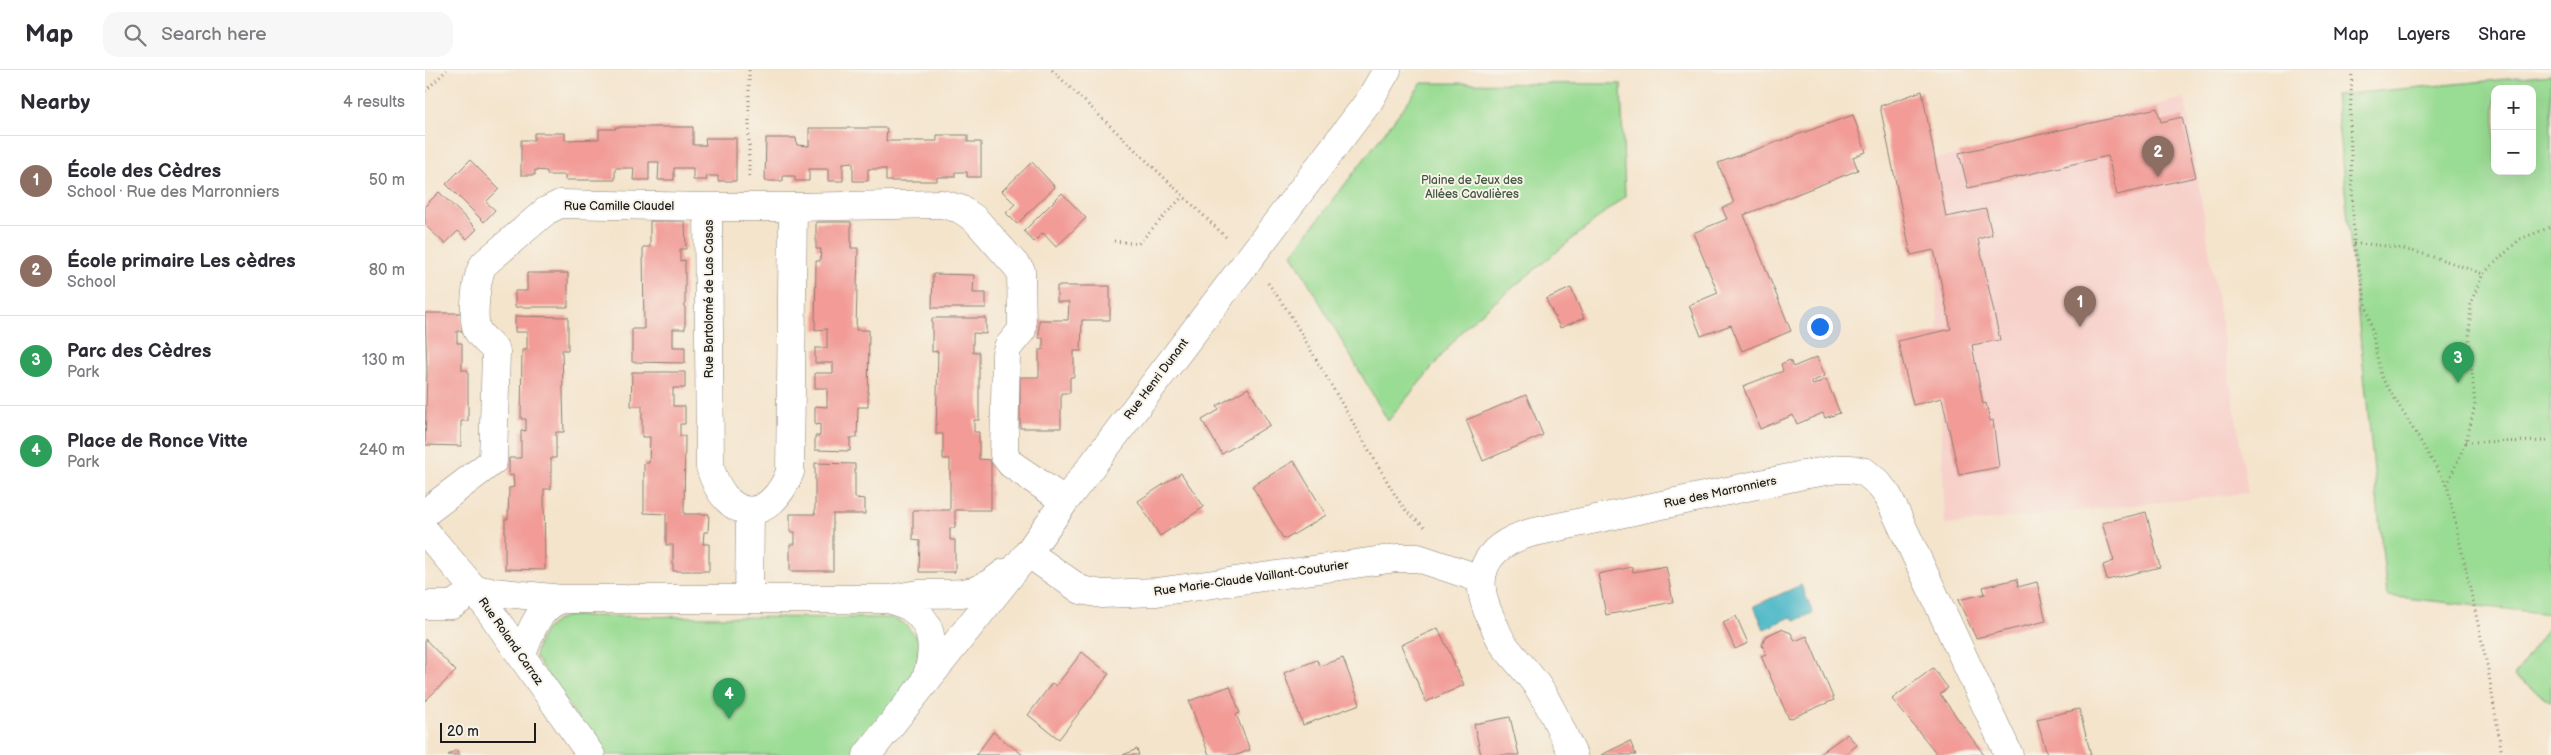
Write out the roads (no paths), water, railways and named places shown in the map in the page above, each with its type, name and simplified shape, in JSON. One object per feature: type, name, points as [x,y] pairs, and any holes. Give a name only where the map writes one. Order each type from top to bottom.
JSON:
[{"type":"street","name":"Rue Henri Dunant","points":[[867,755],[1028,554],[1065,501],[1369,101],[1385,71]]},
{"type":"street","name":"Rue Camille Claudel","points":[[425,513],[493,461],[496,351],[480,335],[476,323],[477,279],[479,270],[484,264],[545,211],[560,204],[708,207]]},
{"type":"street","points":[[749,600],[750,512],[764,507],[778,495],[790,472],[793,207],[951,205],[967,213],[1019,266],[1023,276],[1022,330],[1006,354],[1004,455],[1011,464],[1065,501]]},
{"type":"street","name":"Rue Bartolomé de Las Casas","points":[[750,512],[734,506],[724,497],[715,482],[710,467],[708,207],[793,207]]},
{"type":"street","name":"Rue des Marronniers","points":[[1481,580],[1484,567],[1497,548],[1507,541],[1530,533],[1803,474],[1851,469],[1865,472],[1878,483],[1888,496],[2009,755]]},
{"type":"street","name":"Rue Roland Carraz","points":[[427,543],[475,590],[591,755]]},
{"type":"street","points":[[425,605],[452,605],[475,590],[562,599],[889,600],[920,594],[948,596],[973,592],[993,582],[1028,554]]},
{"type":"street","name":"Rue Marie-Claude Vaillant-Couturier","points":[[1028,554],[1081,590],[1102,594],[1157,592],[1397,558],[1419,558],[1481,580]]},
{"type":"street","points":[[1481,580],[1487,612],[1503,643],[1537,685],[1573,755]]},
{"type":"street","points":[[522,655],[534,624],[543,611],[551,603],[562,599]]},
{"type":"street","name":"Rue Henri Dunant","points":[[889,600],[911,608],[921,618],[929,631],[933,652],[924,684]]},
{"type":"water","points":[[1801,585],[1813,613],[1796,620],[1791,617],[1764,629],[1754,606]]},
{"type":"place","name":"École primaire Les cèdres","points":[[2158,177]]},
{"type":"place","name":"École des Cèdres","points":[[2080,327]]},
{"type":"place","name":"Parc des Cèdres","points":[[2458,383]]},
{"type":"place","name":"Place de Ronce Vitte","points":[[729,719]]},
{"type":"park label","name":"Plaine de Jeux des Allées Cavalières","points":[[1472,187]]}]
